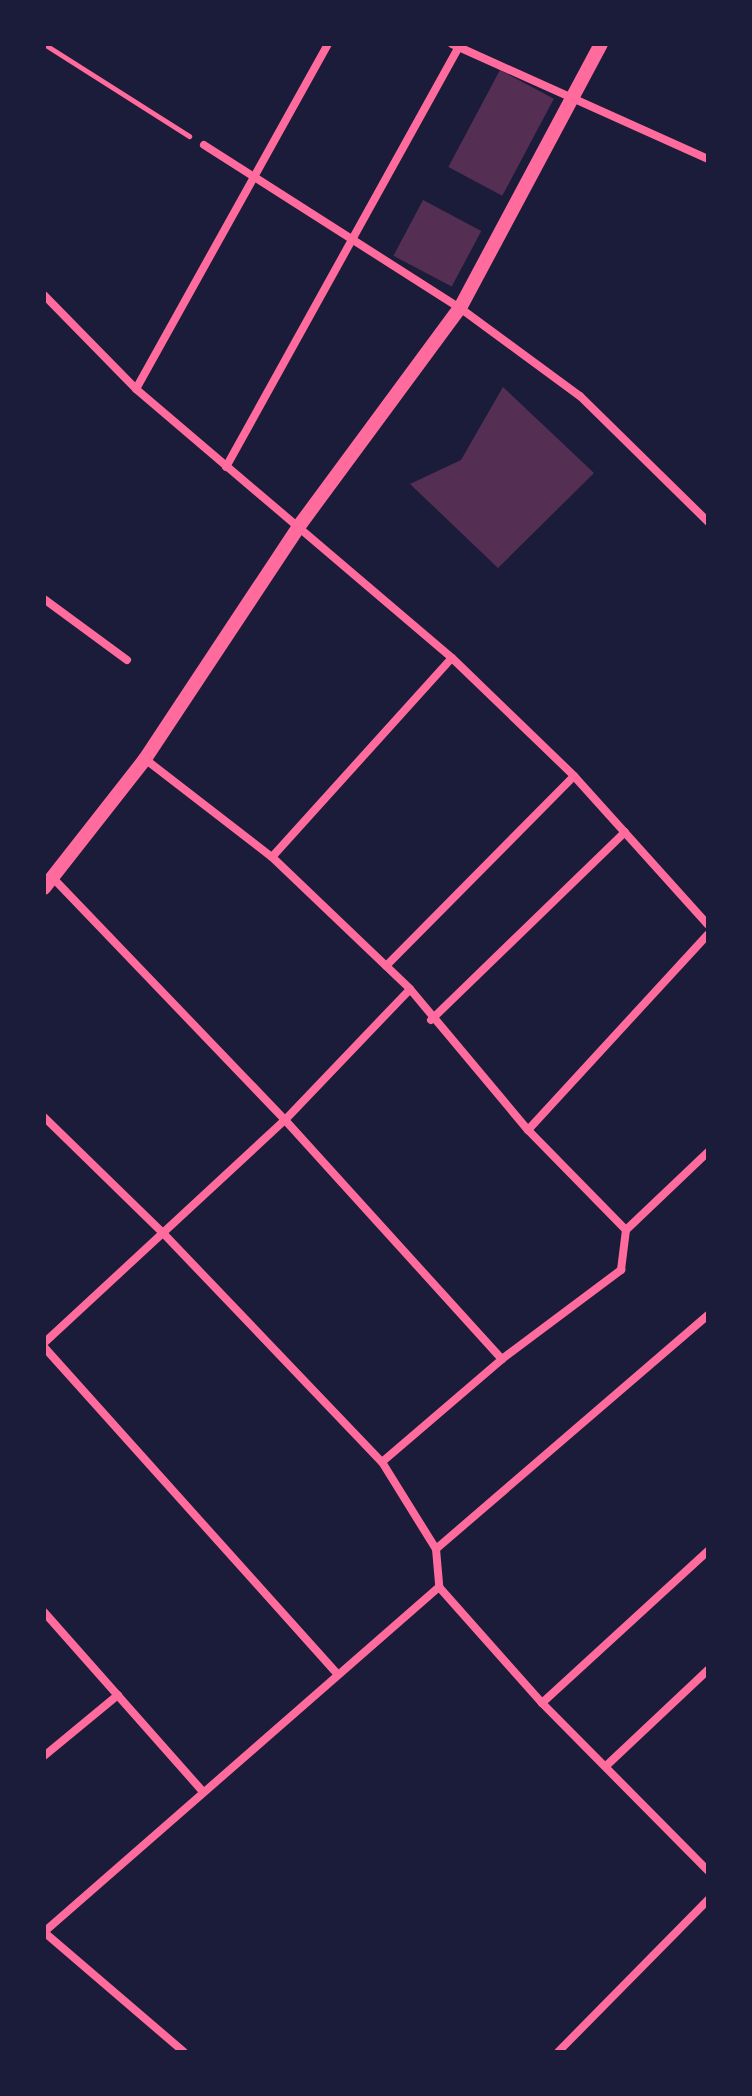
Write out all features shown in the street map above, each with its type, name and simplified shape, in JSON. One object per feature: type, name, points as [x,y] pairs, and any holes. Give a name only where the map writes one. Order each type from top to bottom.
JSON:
[{"type":"street","points":[[136,389],[257,178],[328,44]]},
{"type":"street","points":[[502,1359],[285,1120],[48,882],[145,759],[299,526],[460,308],[601,44]]},
{"type":"street","points":[[226,467],[354,239],[457,45],[708,159]]},
{"type":"street","points":[[204,145],[460,308],[580,396],[708,522]]},
{"type":"street","points":[[44,295],[136,389],[452,658],[574,776],[708,925]]},
{"type":"street","points":[[44,599],[127,660]]},
{"type":"street","points":[[272,857],[452,658]]},
{"type":"street","points":[[145,759],[272,857],[410,989],[431,1020],[528,1130],[626,1230]]},
{"type":"street","points":[[386,966],[574,776]]},
{"type":"street","points":[[431,1020],[625,832]]},
{"type":"street","points":[[528,1130],[708,934]]},
{"type":"street","points":[[338,1675],[44,1345],[285,1120],[410,989]]},
{"type":"street","points":[[44,1117],[163,1233],[382,1462],[436,1549],[439,1587],[542,1703],[708,1871]]},
{"type":"street","points":[[382,1462],[502,1359],[621,1270],[626,1230],[708,1152]]},
{"type":"street","points":[[436,1549],[708,1315]]},
{"type":"street","points":[[542,1703],[708,1551]]},
{"type":"street","points":[[184,2052],[44,1932],[439,1587]]},
{"type":"street","points":[[44,1612],[203,1792]]},
{"type":"street","points":[[606,1766],[708,1670]]},
{"type":"street","points":[[44,1756],[118,1695]]},
{"type":"street","points":[[558,2052],[708,1900]]},
{"type":"path","points":[[44,44],[204,145]]},
{"type":"building","points":[[500,70],[554,99],[502,196],[448,167]]},
{"type":"building","points":[[423,200],[481,231],[452,287],[393,256]]},
{"type":"building","points":[[503,387],[594,473],[498,568],[410,484],[461,460]]}]
